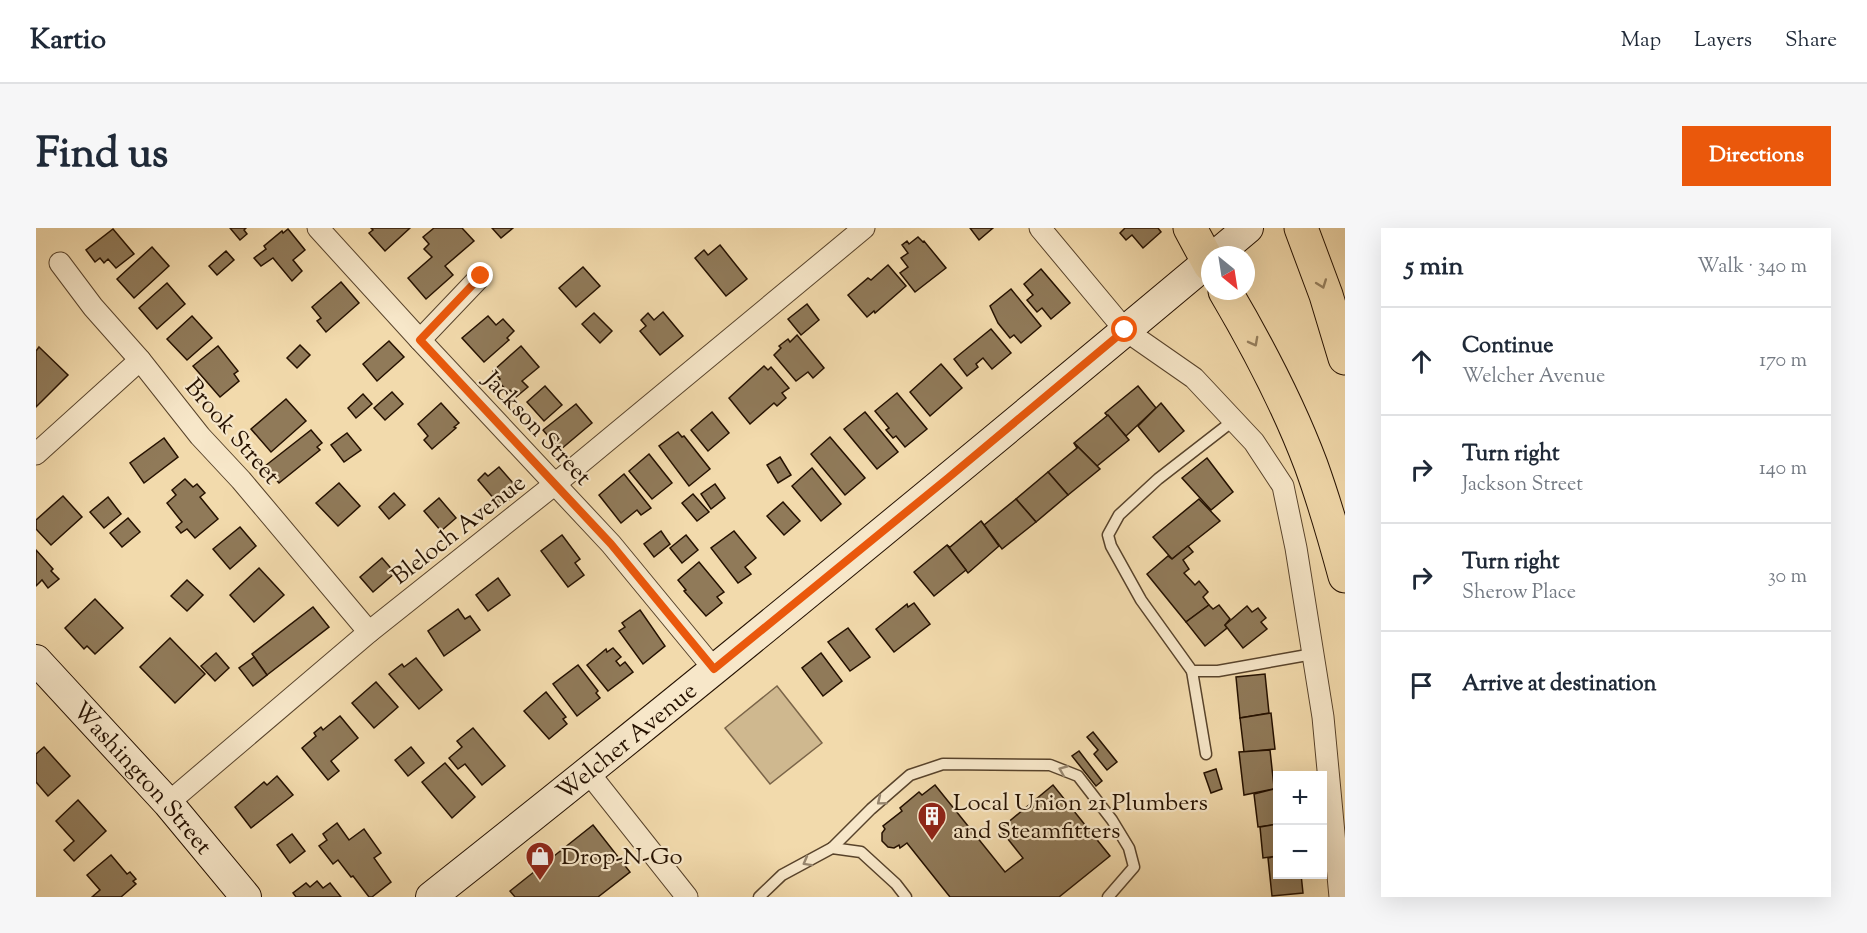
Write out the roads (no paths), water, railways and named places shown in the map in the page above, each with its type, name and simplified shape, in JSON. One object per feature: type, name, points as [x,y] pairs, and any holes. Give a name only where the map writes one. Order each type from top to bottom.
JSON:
[{"type":"highway","points":[[1190,228],[1201,246]]},
{"type":"highway","points":[[1301,229],[1326,295],[1345,358]]},
{"type":"highway","points":[[1230,300],[1291,416],[1321,495],[1345,576]]},
{"type":"street","name":"Jackson Street","points":[[318,228],[611,544],[714,669]]},
{"type":"street","name":"Bleloch Avenue","points":[[168,803],[369,632],[555,484],[864,228]]},
{"type":"street","points":[[1040,228],[1125,330],[1194,378],[1234,420],[1254,442],[1283,486],[1296,548],[1323,717],[1340,897]]},
{"type":"street","name":"Welcher Avenue","points":[[1228,246],[1248,228]]},
{"type":"street","name":"Brook Street","points":[[60,263],[93,307],[140,360],[200,436],[241,480],[369,632]]},
{"type":"street","name":"Welcher Avenue","points":[[446,889],[1201,269]]},
{"type":"street","points":[[420,340],[481,276]]},
{"type":"street","points":[[36,454],[140,360]]},
{"type":"street","name":"Washington Street","points":[[36,660],[168,803],[246,897]]},
{"type":"street","points":[[588,772],[687,897]]},
{"type":"lane","points":[[1206,754],[1192,671],[1141,600],[1111,546],[1108,535],[1119,515],[1150,486],[1234,420]]},
{"type":"lane","points":[[1192,671],[1218,671],[1313,654]]},
{"type":"lane","points":[[759,897],[782,875],[832,848],[871,809],[910,775],[943,764],[1050,765],[1078,776],[1112,820],[1129,848],[1134,867],[1107,897]]},
{"type":"lane","points":[[832,848],[861,852],[906,897]]},
{"type":"place","name":"Local Union 21 Plumbers and Steamfitters","points":[[932,842]]},
{"type":"place","name":"Drop-N-Go","points":[[540,882]]}]
